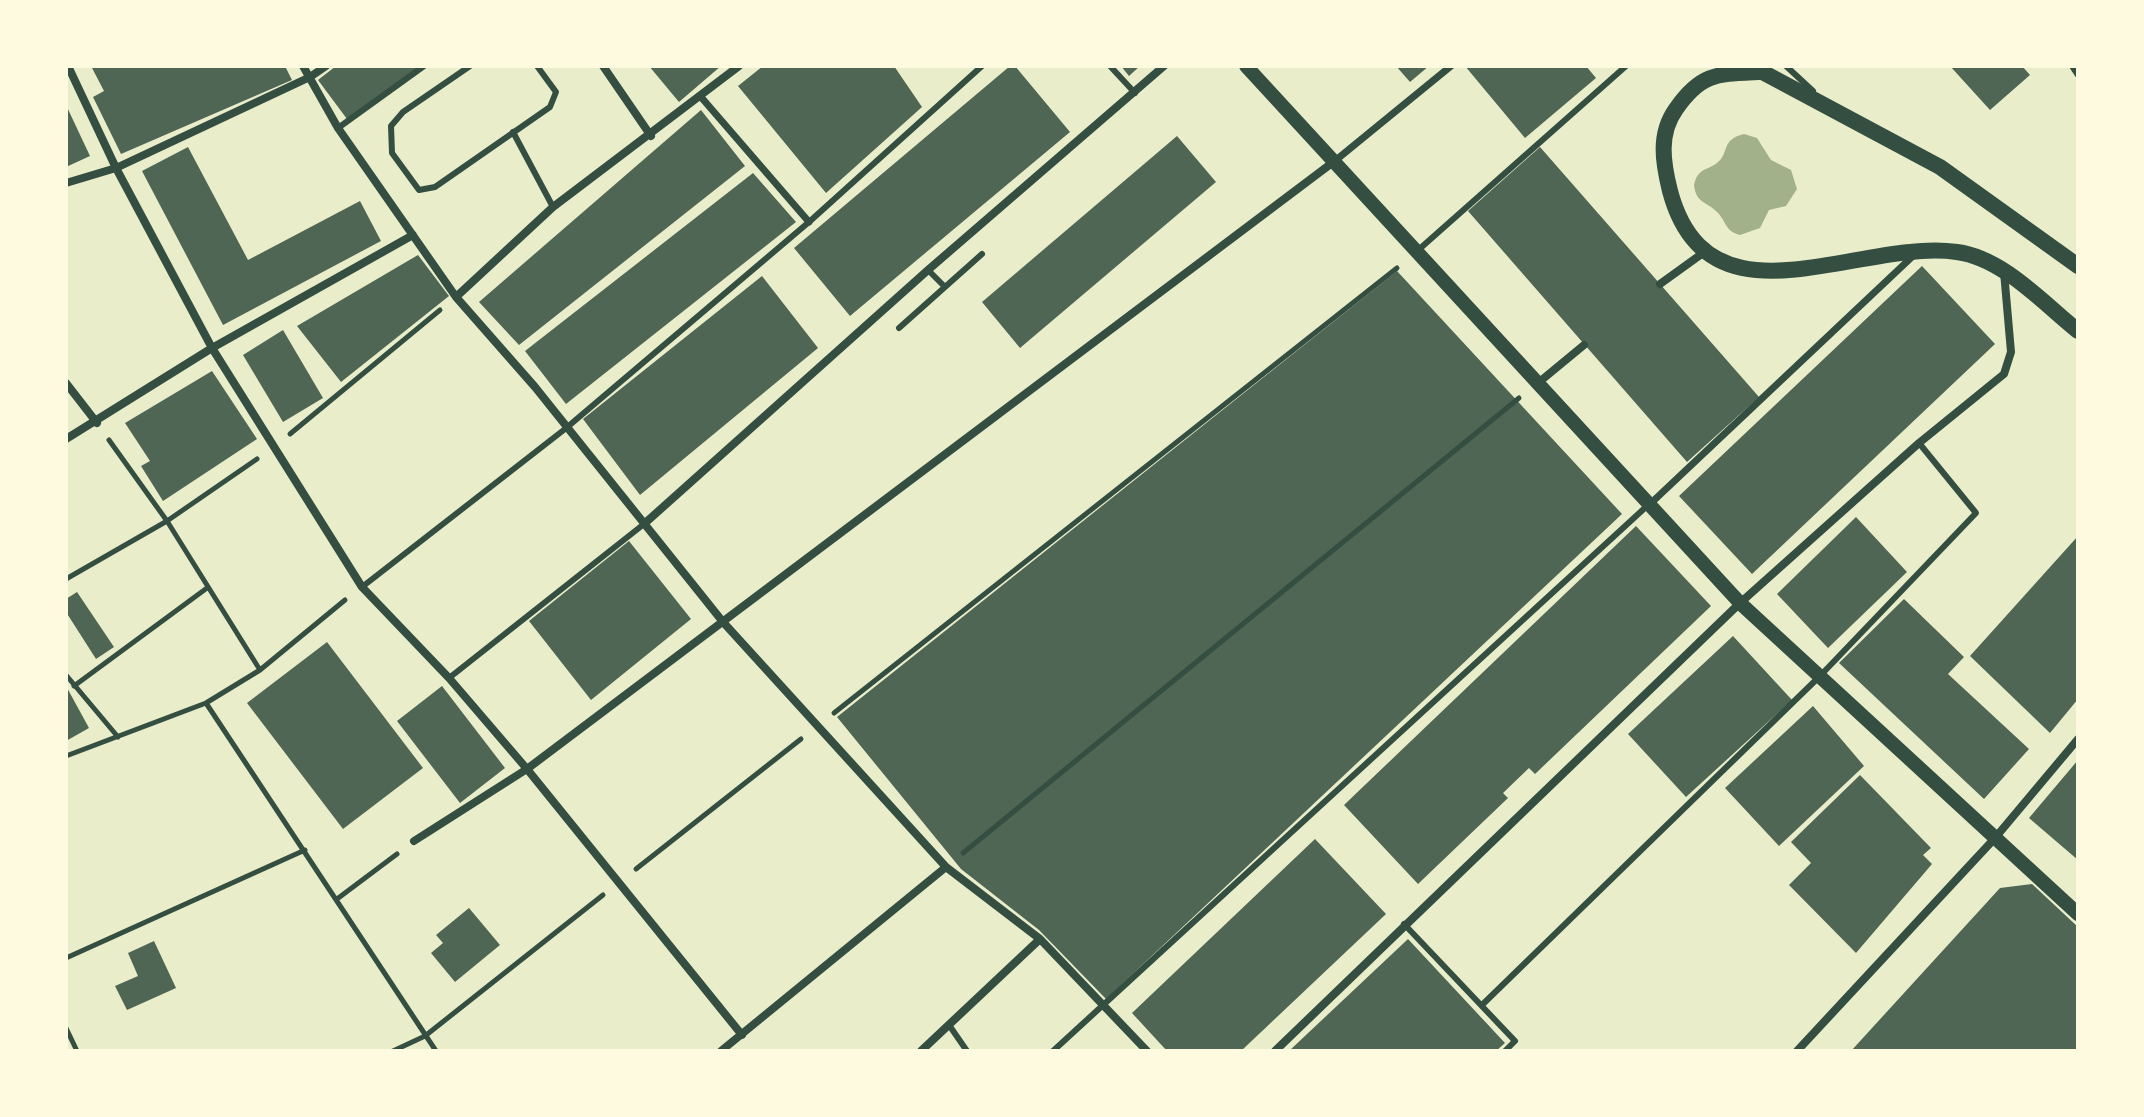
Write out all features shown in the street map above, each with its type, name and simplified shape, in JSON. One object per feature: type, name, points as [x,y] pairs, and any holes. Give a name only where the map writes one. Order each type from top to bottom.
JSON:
[{"type":"main road","points":[[2078,266],[1940,167],[1756,69],[1717,74],[1704,79],[1687,93],[1667,121],[1662,155],[1671,195],[1686,228],[1703,253],[1727,265],[1766,270],[1812,269],[1865,257],[1918,251],[1959,252],[2004,271],[2078,331]]},
{"type":"street","points":[[68,66],[116,168],[212,348],[362,587],[449,678],[527,769],[742,1035]]},
{"type":"street","points":[[303,66],[338,128],[456,297],[535,387],[565,429],[723,622],[946,867],[1040,939],[1147,1051]]},
{"type":"street","points":[[66,183],[116,168],[310,77],[326,66]]},
{"type":"street","points":[[603,66],[651,136]]},
{"type":"street","points":[[456,297],[553,207],[651,136],[739,66]]},
{"type":"street","points":[[644,524],[928,270],[1164,66]]},
{"type":"street","points":[[1246,66],[1336,160],[1647,506],[1740,603],[2078,914]]},
{"type":"street","points":[[414,841],[527,769],[1336,160],[1451,66]]},
{"type":"street","points":[[701,97],[809,222]]},
{"type":"street","points":[[66,439],[97,423],[212,348],[413,235]]},
{"type":"street","points":[[1647,506],[1918,251]]},
{"type":"street","points":[[1660,284],[1703,253]]},
{"type":"street","points":[[1275,1051],[1740,603],[1919,443],[2004,374],[2011,352],[2004,271]]},
{"type":"street","points":[[1538,383],[1584,345]]},
{"type":"street","points":[[66,383],[97,423]]},
{"type":"street","points":[[1797,1051],[1995,838],[2078,739]]},
{"type":"street","points":[[721,1051],[946,867]]},
{"type":"street","points":[[921,1051],[1040,939]]},
{"type":"lane","points":[[338,128],[424,66]]},
{"type":"lane","points":[[470,66],[396,118],[388,135],[392,153],[414,187],[426,191],[550,107],[556,92],[537,66]]},
{"type":"lane","points":[[362,587],[565,429],[809,222],[982,66]]},
{"type":"lane","points":[[1110,66],[1135,93]]},
{"type":"lane","points":[[1416,252],[1626,66]]},
{"type":"lane","points":[[1786,66],[1834,110]]},
{"type":"lane","points":[[2072,66],[2078,75]]},
{"type":"lane","points":[[513,132],[553,207]]},
{"type":"lane","points":[[899,328],[982,254]]},
{"type":"lane","points":[[928,270],[945,287]]},
{"type":"lane","points":[[1483,1004],[1819,677],[1976,513],[1919,443]]},
{"type":"lane","points":[[1053,1051],[1647,506]]},
{"type":"lane","points":[[449,678],[644,524]]},
{"type":"lane","points":[[1404,924],[1515,1041],[1505,1051]]},
{"type":"lane","points":[[949,1025],[967,1051]]},
{"type":"path","points":[[393,1051],[425,1036],[1416,252]]},
{"type":"path","points":[[946,867],[1538,383]]},
{"type":"path","points":[[97,423],[167,521],[260,670]]},
{"type":"path","points":[[66,756],[206,703],[260,670],[362,587]]},
{"type":"path","points":[[74,686],[207,588]]},
{"type":"path","points":[[66,675],[118,737]]},
{"type":"path","points":[[206,703],[436,1051]]},
{"type":"path","points":[[337,899],[414,841]]},
{"type":"path","points":[[66,958],[305,850]]},
{"type":"path","points":[[66,1028],[77,1051]]},
{"type":"shaded area","points":[[1744,134],[1757,138],[1771,160],[1791,170],[1797,189],[1786,206],[1769,210],[1760,228],[1740,235],[1729,229],[1718,213],[1700,199],[1694,185],[1700,173],[1721,159],[1728,143]]},
{"type":"building","points":[[91,66],[285,66],[292,80],[121,154],[93,97],[104,91]]},
{"type":"building","points":[[336,66],[420,66],[347,119],[318,80]]},
{"type":"building","points":[[649,66],[721,66],[679,102]]},
{"type":"building","points":[[763,66],[894,66],[922,107],[826,193],[738,86]]},
{"type":"building","points":[[1010,66],[1015,66],[1070,132],[850,316],[794,248]]},
{"type":"building","points":[[1121,66],[1140,66],[1129,76]]},
{"type":"building","points":[[1396,66],[1429,66],[1410,82]]},
{"type":"building","points":[[1465,66],[1586,66],[1596,78],[1525,138]]},
{"type":"building","points":[[1950,66],[2022,66],[2030,75],[1990,110]]},
{"type":"building","points":[[66,105],[90,156],[66,167]]},
{"type":"building","points":[[701,110],[745,166],[519,345],[479,302]]},
{"type":"building","points":[[1177,136],[1216,182],[1020,348],[982,302]]},
{"type":"building","points":[[188,147],[248,260],[360,201],[381,241],[223,325],[142,171]]},
{"type":"building","points":[[1540,147],[1759,397],[1687,462],[1468,211]]},
{"type":"building","points":[[753,173],[796,222],[566,404],[525,351]]},
{"type":"building","points":[[418,255],[449,296],[341,382],[297,326]]},
{"type":"building","points":[[1922,266],[1995,344],[1752,574],[1679,496]]},
{"type":"building","points":[[1397,271],[1622,514],[1106,999],[1039,930],[961,869],[837,717]]},
{"type":"building","points":[[762,276],[818,348],[640,495],[583,419]]},
{"type":"building","points":[[283,330],[323,398],[283,422],[243,355]]},
{"type":"building","points":[[212,371],[257,439],[163,501],[141,466],[150,461],[125,423]]},
{"type":"building","points":[[1856,517],[1907,572],[1828,648],[1777,594]]},
{"type":"building","points":[[1636,526],[1711,606],[1535,774],[1529,768],[1503,793],[1508,798],[1418,884],[1344,805]]},
{"type":"building","points":[[2078,536],[2078,699],[2050,733],[1970,656]]},
{"type":"building","points":[[629,541],[691,619],[591,700],[529,621]]},
{"type":"building","points":[[77,592],[114,647],[96,659],[66,612],[66,599]]},
{"type":"building","points":[[1904,599],[1964,657],[1948,674],[2029,749],[1984,799],[1839,663]]},
{"type":"building","points":[[1733,636],[1792,700],[1686,797],[1628,734]]},
{"type":"building","points":[[327,642],[423,768],[343,829],[247,703]]},
{"type":"building","points":[[66,686],[89,728],[66,741]]},
{"type":"building","points":[[442,686],[505,768],[460,803],[397,721]]},
{"type":"building","points":[[1813,706],[1864,766],[1779,846],[1725,788]]},
{"type":"building","points":[[2078,760],[2078,860],[2029,818]]},
{"type":"building","points":[[1860,775],[1931,848],[1923,855],[1932,864],[1856,953],[1789,885],[1811,863],[1791,842]]},
{"type":"building","points":[[1315,839],[1386,914],[1241,1051],[1167,1051],[1132,1013]]},
{"type":"building","points":[[2032,884],[2078,927],[2078,1051],[1851,1051],[2000,888]]},
{"type":"building","points":[[469,908],[500,945],[455,982],[431,953],[443,943],[436,935]]},
{"type":"building","points":[[1408,939],[1505,1043],[1496,1051],[1289,1051]]},
{"type":"building","points":[[154,941],[176,988],[127,1010],[115,986],[138,976],[128,953]]}]
